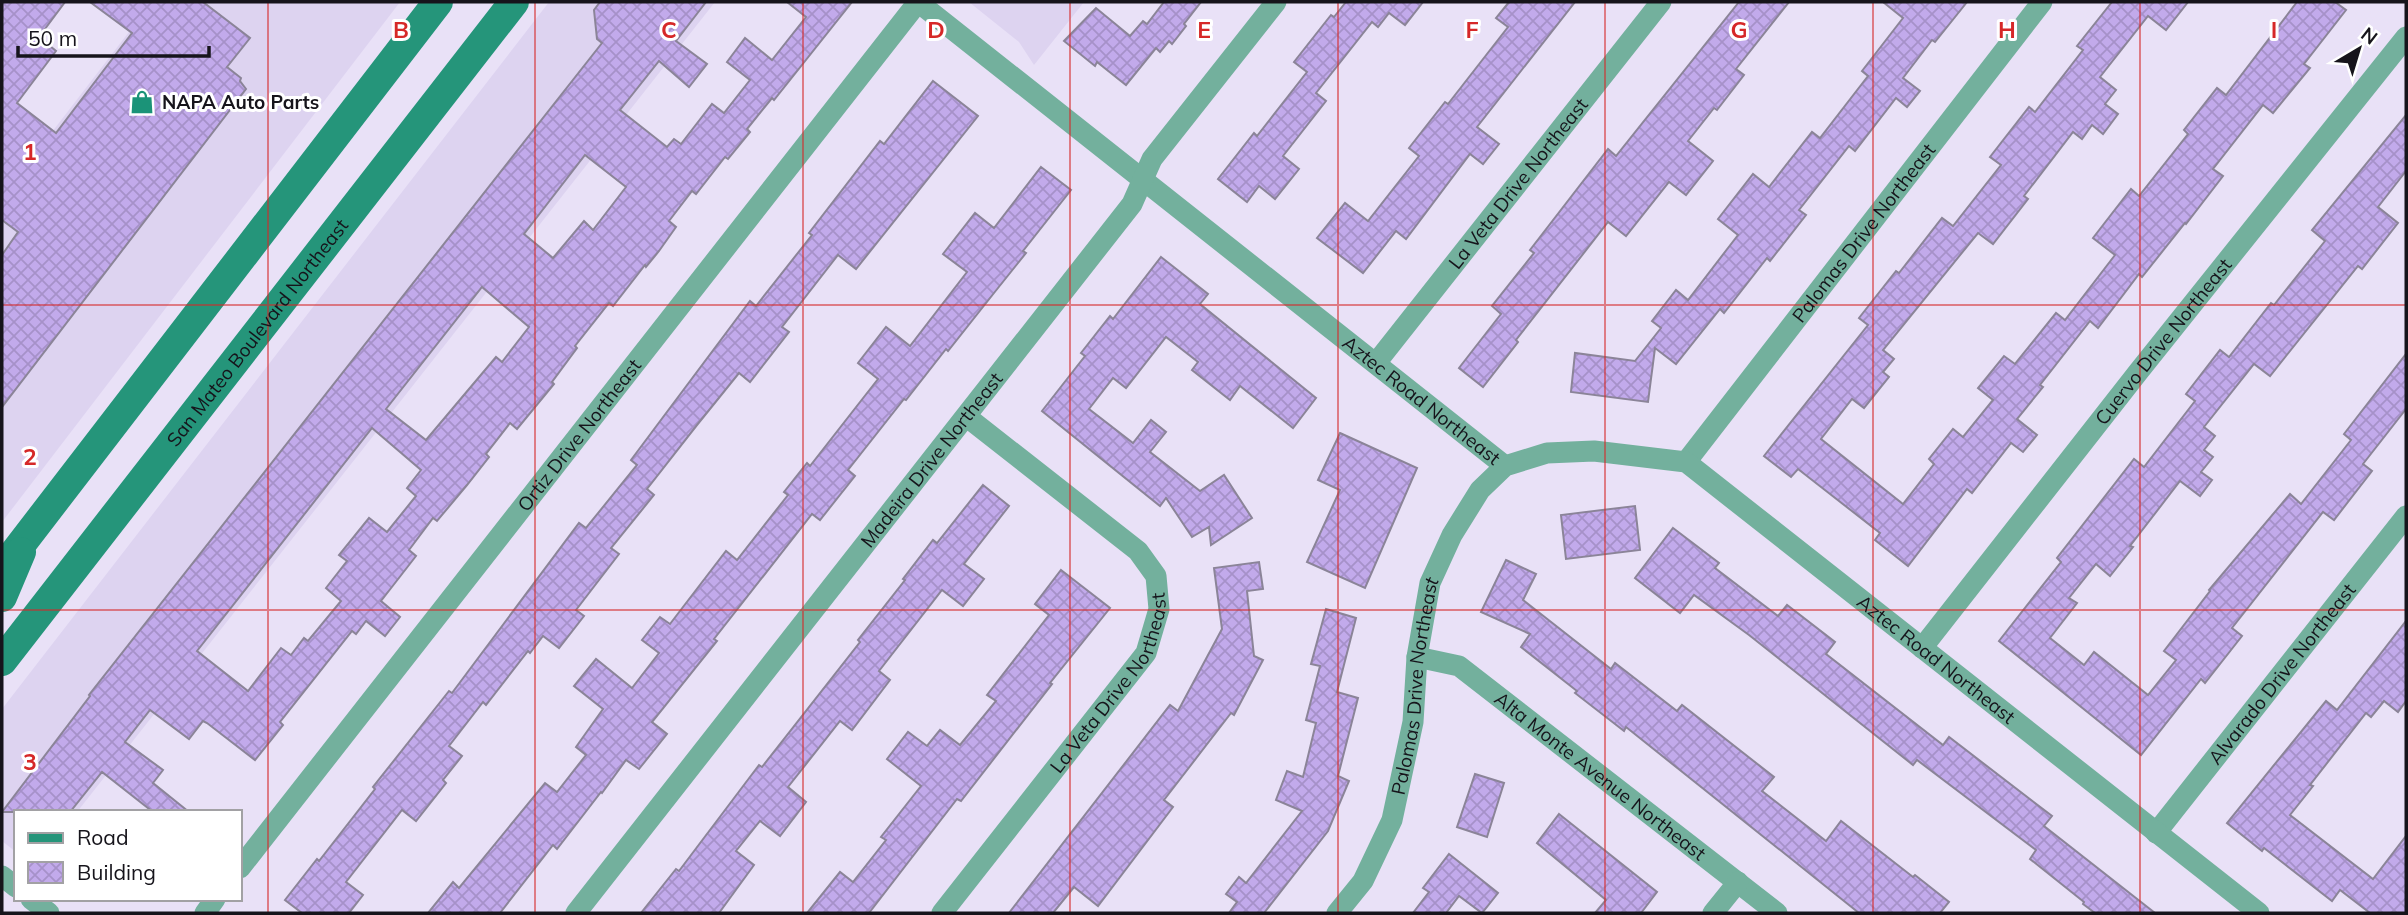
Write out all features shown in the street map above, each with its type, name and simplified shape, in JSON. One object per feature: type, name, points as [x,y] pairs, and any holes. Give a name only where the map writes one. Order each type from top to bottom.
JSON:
[{"type":"main road","points":[[2,569],[438,2]]},
{"type":"main road","name":"San Mateo Boulevard Northeast","points":[[2,661],[514,2]]},
{"type":"main road","points":[[2,597],[27,535]]},
{"type":"street","name":"Aztec Road Northeast","points":[[918,2],[1505,466],[1547,453],[1594,451],[1686,462],[2259,913]]},
{"type":"street","name":"Ortiz Drive Northeast","points":[[242,865],[918,2]]},
{"type":"street","name":"Madeira Drive Northeast","points":[[576,913],[1132,204],[1152,159],[1276,2]]},
{"type":"street","name":"La Veta Drive Northeast","points":[[1376,363],[1661,2]]},
{"type":"street","name":"Palomas Drive Northeast","points":[[1686,462],[2042,2]]},
{"type":"street","name":"Cuervo Drive Northeast","points":[[1922,648],[2406,37]]},
{"type":"street","name":"La Veta Drive Northeast","points":[[942,913],[1146,653],[1159,609],[1156,576],[1138,551],[967,417]]},
{"type":"street","name":"Palomas Drive Northeast","points":[[1337,913],[1363,881],[1392,821],[1413,722],[1417,657],[1430,583],[1452,535],[1480,489],[1505,466]]},
{"type":"street","name":"Alvarado Drive Northeast","points":[[2156,833],[2406,516]]},
{"type":"street","name":"Alta Monte Avenue Northeast","points":[[1417,657],[1459,666],[1777,913]]},
{"type":"street","points":[[1713,913],[1738,882]]},
{"type":"street","points":[[34,901],[49,913]]},
{"type":"shaded area","points":[[152,2],[400,2],[2,522],[2,197]]},
{"type":"shaded area","points":[[549,2],[715,2],[79,810],[14,810],[14,850],[2,841],[2,709]]},
{"type":"shaded area","points":[[969,2],[1084,2],[1034,65],[1019,42]]},
{"type":"building","points":[[2,2],[65,2],[39,37],[56,51],[17,103],[56,133],[132,33],[90,2],[203,2],[250,38],[227,67],[241,78],[240,81],[246,89],[2,407],[2,255],[18,232],[2,220]]},
{"type":"building","points":[[600,2],[706,2],[676,41],[707,64],[689,87],[659,61],[620,110],[667,147],[674,139],[681,144],[712,104],[724,113],[750,80],[727,62],[745,38],[772,60],[806,17],[787,2],[852,2],[774,100],[772,98],[747,129],[750,132],[728,159],[725,157],[696,194],[692,191],[669,221],[676,227],[659,251],[613,306],[609,303],[575,346],[577,348],[552,382],[554,384],[517,429],[510,423],[486,454],[489,457],[467,485],[437,521],[433,518],[409,550],[416,556],[381,601],[400,617],[385,636],[366,621],[356,634],[352,631],[280,722],[283,725],[255,760],[203,721],[189,739],[150,710],[125,742],[163,770],[153,783],[187,810],[150,810],[102,772],[72,810],[2,812],[89,695],[602,43],[597,39],[594,10]],"holes":[[[585,155],[626,187],[593,230],[584,221],[553,258],[524,234]],[[482,287],[529,327],[502,362],[496,357],[426,440],[386,409]],[[372,428],[421,470],[407,488],[416,496],[387,532],[369,518],[339,555],[347,561],[326,588],[341,601],[308,641],[304,638],[291,655],[281,648],[248,691],[197,651]]]},
{"type":"building","points":[[1164,2],[1201,2],[1172,44],[1169,41],[1160,52],[1156,48],[1126,85],[1097,62],[1095,66],[1064,41],[1096,8],[1130,36],[1143,21],[1147,24]]},
{"type":"building","points":[[1346,2],[1423,2],[1405,25],[1389,13],[1378,27],[1372,22],[1316,93],[1326,101],[1283,156],[1299,169],[1275,199],[1259,186],[1247,202],[1218,179],[1254,133],[1257,136],[1307,72],[1294,62],[1331,15],[1334,17]]},
{"type":"building","points":[[1509,2],[1575,2],[1477,127],[1499,144],[1483,164],[1470,154],[1406,239],[1396,231],[1363,273],[1317,238],[1345,203],[1368,221],[1419,156],[1409,148],[1445,102],[1448,104],[1508,27],[1496,18]]},
{"type":"building","points":[[1739,2],[1789,2],[1736,69],[1744,75],[1688,141],[1713,161],[1686,195],[1669,182],[1626,236],[1608,222],[1483,387],[1459,368],[1501,314],[1492,306],[1534,253],[1530,250],[1608,149],[1616,156]]},
{"type":"building","points":[[1883,2],[1967,2],[1935,42],[1932,40],[1903,78],[1920,91],[1907,107],[1896,98],[1855,151],[1849,146],[1799,210],[1806,215],[1770,261],[1767,258],[1724,313],[1720,309],[1676,364],[1655,348],[1648,402],[1571,392],[1575,353],[1635,361],[1661,328],[1652,321],[1676,290],[1688,300],[1738,235],[1718,219],[1753,174],[1769,187],[1812,132],[1820,138],[1868,76],[1862,71],[1903,18]]},
{"type":"building","points":[[2112,2],[2188,2],[2166,30],[2148,16],[2100,77],[2116,90],[2105,104],[2118,114],[2103,134],[2092,125],[2082,139],[2073,132],[2024,196],[2028,199],[1993,244],[1978,233],[1883,350],[1894,359],[1883,372],[1889,377],[1864,408],[1852,399],[1821,439],[1903,504],[1934,464],[1929,459],[1953,429],[1963,437],[1993,400],[1978,388],[2004,356],[2015,364],[2056,313],[2065,320],[2115,255],[2093,238],[2131,189],[2139,196],[2188,134],[2184,130],[2217,88],[2226,95],[2297,2],[2335,2],[2346,10],[2304,64],[2310,68],[2273,113],[2263,105],[2213,169],[2223,176],[2186,224],[2142,277],[2139,274],[2098,328],[2090,321],[2040,385],[2043,387],[2017,419],[2037,435],[2023,452],[2011,443],[1972,493],[1967,489],[1908,566],[1875,540],[1880,533],[1798,469],[1791,477],[1764,456],[1868,325],[1859,318],[1896,271],[1899,273],[1942,218],[1953,226],[2001,165],[1990,157],[2029,107],[2035,112],[2083,50],[2077,46]]},
{"type":"building","points":[[933,81],[978,116],[856,269],[838,255],[782,327],[789,332],[750,382],[739,373],[697,425],[647,489],[654,495],[611,548],[619,554],[576,610],[584,616],[559,648],[543,636],[486,705],[483,702],[449,746],[462,756],[443,780],[446,783],[416,821],[402,810],[346,882],[363,895],[349,913],[302,913],[285,900],[317,859],[319,861],[449,691],[452,693],[579,523],[586,528],[637,465],[631,460],[750,301],[756,306],[812,235],[809,233],[880,141],[884,144]]},
{"type":"building","points":[[2406,115],[2406,171],[2378,207],[2398,223],[2362,269],[2358,266],[2270,376],[2254,364],[2204,427],[2215,436],[2204,450],[2213,457],[2201,472],[2212,480],[2200,496],[2180,481],[2110,576],[2096,564],[2069,598],[2077,603],[2050,638],[2084,665],[2094,652],[2148,695],[2176,660],[2164,651],[2209,590],[2290,494],[2301,504],[2351,440],[2344,434],[2406,354],[2406,409],[2363,464],[2372,471],[2334,520],[2323,512],[2232,628],[2242,636],[2205,683],[2201,679],[2141,755],[1999,641],[2061,562],[2057,558],[2134,459],[2144,467],[2195,401],[2186,394],[2220,350],[2229,357],[2325,241],[2312,230]]},
{"type":"building","points":[[1041,167],[1071,190],[1023,251],[1026,253],[948,351],[946,349],[848,470],[855,476],[820,520],[812,514],[714,639],[717,641],[652,722],[667,734],[639,769],[626,760],[557,849],[553,845],[500,913],[428,913],[453,882],[459,888],[545,783],[557,792],[586,755],[576,747],[603,709],[574,686],[596,659],[632,688],[659,653],[642,640],[660,617],[670,624],[726,551],[737,560],[788,495],[784,492],[807,463],[810,466],[878,379],[858,363],[886,327],[910,346],[967,272],[943,254],[975,213],[994,228]]},
{"type":"building","points":[[1161,257],[1208,294],[1200,304],[1316,398],[1293,428],[1240,386],[1230,400],[1192,370],[1198,362],[1166,337],[1126,388],[1113,378],[1089,409],[1133,443],[1151,420],[1166,432],[1150,452],[1200,491],[1224,475],[1252,518],[1211,545],[1209,527],[1192,537],[1166,498],[1160,506],[1042,411],[1085,356],[1081,353],[1110,316],[1113,319]]},
{"type":"building","points":[[1340,433],[1417,468],[1365,588],[1307,562],[1340,490],[1318,480]]},
{"type":"building","points":[[983,485],[1009,506],[964,564],[984,579],[963,606],[942,590],[879,671],[890,680],[852,730],[840,721],[788,787],[806,802],[780,836],[760,821],[736,851],[754,865],[719,913],[641,913],[676,869],[679,871],[759,765],[762,767],[860,642],[858,640],[933,540],[937,543]]},
{"type":"building","points":[[1635,506],[1640,550],[1566,559],[1561,515]]},
{"type":"building","points":[[1673,528],[1719,563],[1715,568],[1778,616],[1787,605],[1835,642],[1826,654],[1943,745],[1949,737],[2052,816],[2044,826],[2155,913],[2095,913],[2030,859],[2036,850],[1917,760],[1913,765],[1749,635],[1694,595],[1680,613],[1635,578]]},
{"type":"building","points":[[1506,560],[1536,574],[1523,600],[1611,669],[1615,663],[1677,711],[1682,705],[1774,777],[1762,791],[1826,841],[1841,821],[1949,902],[1940,913],[1859,913],[1626,727],[1624,731],[1575,693],[1577,691],[1521,647],[1530,634],[1481,612]]},
{"type":"building","points":[[1259,562],[1263,589],[1247,591],[1254,656],[1263,660],[1234,715],[1231,713],[1164,800],[1173,807],[1098,906],[1074,887],[1053,913],[1009,913],[1170,705],[1178,711],[1222,629],[1214,568]]},
{"type":"building","points":[[1061,570],[1110,608],[961,801],[957,799],[869,913],[807,913],[840,872],[853,882],[886,840],[881,837],[921,786],[887,759],[908,732],[927,746],[940,730],[960,745],[996,701],[987,695],[1049,615],[1035,604]]},
{"type":"building","points":[[1326,609],[1356,618],[1337,692],[1358,698],[1338,776],[1349,781],[1328,831],[1264,913],[1229,913],[1237,902],[1226,894],[1239,877],[1246,883],[1302,811],[1276,800],[1287,771],[1303,777],[1316,723],[1306,720],[1320,666],[1311,664]]},
{"type":"building","points":[[2406,621],[2406,701],[2398,712],[2384,701],[2371,717],[2366,713],[2290,815],[2373,879],[2406,836],[2406,913],[2370,913],[2340,890],[2332,901],[2227,823],[2326,701],[2337,710]]},
{"type":"building","points":[[1475,774],[1504,783],[1487,837],[1457,827]]},
{"type":"building","points":[[1559,814],[1657,892],[1641,913],[1595,913],[1606,900],[1537,843]]},
{"type":"building","points":[[1449,854],[1498,893],[1482,913],[1459,896],[1446,913],[1413,913],[1429,892],[1423,888]]},
{"type":"place","name":"NAPA Auto Parts","points":[[142,102]]}]
